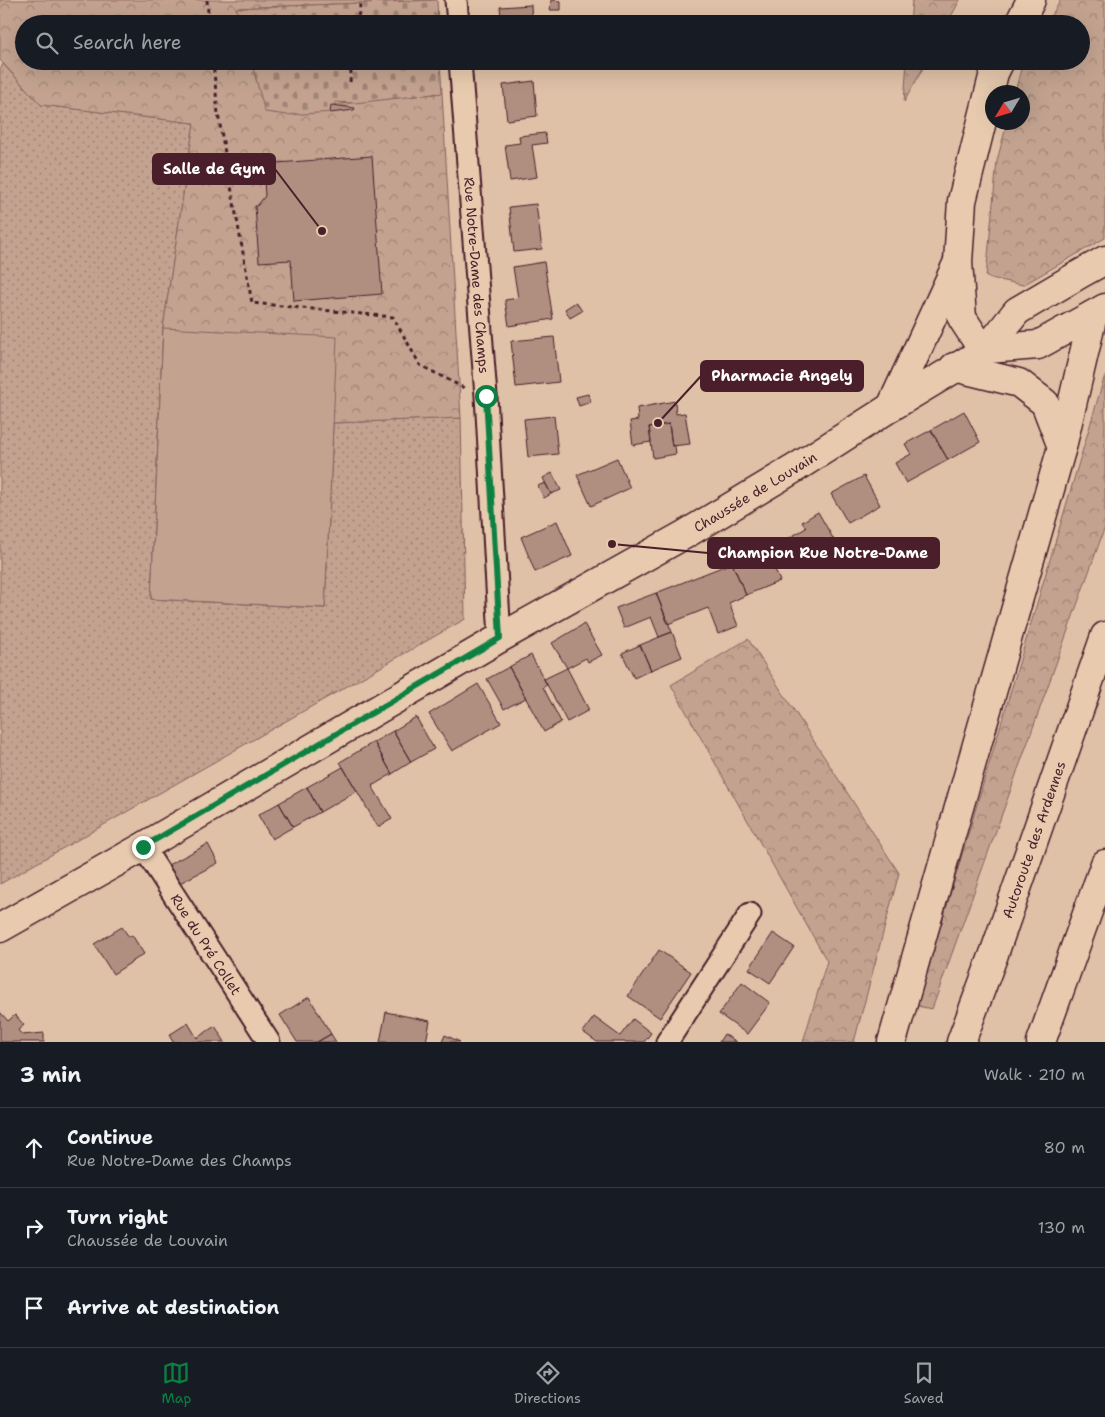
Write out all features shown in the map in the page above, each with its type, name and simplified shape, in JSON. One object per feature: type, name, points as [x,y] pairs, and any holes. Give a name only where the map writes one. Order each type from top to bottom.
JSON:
[{"type":"main road","points":[[1024,15],[1031,0]]},
{"type":"main road","points":[[987,349],[975,338],[962,318],[958,262],[962,201],[996,70]]},
{"type":"main road","name":"Chaussée de Louvain","points":[[0,928],[143,847],[500,638],[705,522],[797,467],[954,367],[987,349],[1017,311],[1105,260]]},
{"type":"main road","points":[[891,407],[958,262]]},
{"type":"main road","points":[[892,1042],[1062,447],[1105,284]]},
{"type":"main road","name":"Chaussée de Louvain","points":[[987,349],[1038,346],[1099,311]]},
{"type":"main road","points":[[954,367],[1020,383],[1045,403],[1062,447]]},
{"type":"main road","name":"Autoroute des Ardennes","points":[[961,1042],[994,954],[1105,636]]},
{"type":"main road","points":[[1041,1042],[1105,864]]},
{"type":"street","points":[[456,0],[457,15]]},
{"type":"street","name":"Rue Notre-Dame des Champs","points":[[461,70],[486,396],[500,638]]},
{"type":"street","name":"Rue du Pré Collet","points":[[143,847],[269,1042]]},
{"type":"street","points":[[667,1042],[750,914]]},
{"type":"path","points":[[207,0],[208,15]]},
{"type":"path","points":[[359,15],[361,0]]},
{"type":"path","points":[[214,70],[218,114],[252,303],[393,317],[420,365],[459,386],[486,396]]},
{"type":"path","points":[[350,82],[351,70]]},
{"type":"green space","points":[[0,0],[437,0],[237,8],[239,15],[15,15],[15,70],[254,70],[266,112],[442,93],[461,418],[333,423],[325,608],[151,599],[163,328],[194,123],[41,105],[0,60]]},
{"type":"green space","points":[[437,0],[438,15],[238,15],[236,8]]},
{"type":"green space","points":[[912,0],[960,0],[952,15],[911,15]]},
{"type":"green space","points":[[1061,0],[1105,0],[1105,238],[1023,285],[986,277],[997,161],[1005,130],[1030,130],[1030,85],[1017,85],[1021,70],[1090,70],[1090,15],[1052,15]]},
{"type":"green space","points":[[3,64],[41,105],[194,123],[163,328],[151,599],[325,608],[333,423],[461,418],[465,619],[0,884],[0,70]]},
{"type":"green space","points":[[253,70],[441,70],[442,93],[355,103],[335,102],[333,112],[287,115],[265,112]]},
{"type":"green space","points":[[906,70],[922,70],[904,102]]},
{"type":"green space","points":[[163,328],[337,337],[325,608],[151,599]]},
{"type":"green space","points":[[1105,375],[1105,527],[932,1009],[917,1006]]},
{"type":"green space","points":[[748,639],[899,873],[854,1042],[803,1042],[827,961],[671,685]]},
{"type":"building","points":[[551,0],[561,1],[561,10],[550,10]]},
{"type":"building","points":[[531,5],[532,15],[501,15],[500,7]]},
{"type":"building","points":[[534,81],[537,116],[507,120],[503,85]]},
{"type":"building","points":[[331,105],[355,108],[354,110],[330,113]]},
{"type":"building","points":[[545,133],[547,143],[532,145],[537,177],[510,181],[505,145],[520,143],[519,136]]},
{"type":"building","points":[[372,156],[382,294],[294,301],[291,260],[259,262],[255,206],[265,196],[263,164]]},
{"type":"building","points":[[536,204],[542,249],[514,252],[509,207]]},
{"type":"building","points":[[544,262],[553,319],[509,326],[505,300],[518,298],[513,267]]},
{"type":"building","points":[[576,302],[582,311],[570,318],[565,309]]},
{"type":"building","points":[[554,337],[559,382],[516,387],[511,341]]},
{"type":"building","points":[[588,394],[591,402],[579,406],[576,397]]},
{"type":"building","points":[[675,401],[676,414],[685,413],[690,444],[672,446],[669,424],[649,427],[651,442],[633,445],[630,421],[638,420],[637,408]]},
{"type":"building","points":[[964,411],[980,442],[948,460],[931,430]]},
{"type":"building","points":[[554,416],[558,454],[528,457],[524,419]]},
{"type":"building","points":[[669,424],[672,446],[675,446],[676,454],[653,458],[649,427]]},
{"type":"building","points":[[931,430],[948,460],[906,483],[895,463],[911,454],[905,444]]},
{"type":"building","points":[[617,458],[630,488],[591,506],[577,475]]},
{"type":"building","points":[[552,473],[561,490],[551,494],[543,478]]},
{"type":"building","points":[[864,476],[880,505],[848,523],[831,494]]},
{"type":"building","points":[[545,483],[551,494],[544,498],[538,486]]},
{"type":"building","points":[[818,512],[838,547],[805,566],[789,538],[806,528],[802,522]]},
{"type":"building","points":[[557,521],[572,556],[535,572],[521,537]]},
{"type":"building","points":[[766,549],[780,581],[746,595],[732,563]]},
{"type":"building","points":[[732,563],[746,595],[729,603],[738,626],[718,634],[708,608],[668,624],[656,593]]},
{"type":"building","points":[[656,593],[672,632],[659,637],[651,617],[624,628],[616,608]]},
{"type":"building","points":[[584,624],[602,655],[588,662],[586,658],[567,668],[552,643]]},
{"type":"building","points":[[672,632],[682,657],[651,670],[640,645]]},
{"type":"building","points":[[640,645],[651,670],[634,678],[622,653]]},
{"type":"building","points":[[531,655],[547,685],[543,687],[561,722],[544,732],[509,667]]},
{"type":"building","points":[[509,667],[526,698],[504,709],[487,679]]},
{"type":"building","points":[[567,668],[589,710],[567,722],[544,679]]},
{"type":"building","points":[[478,684],[501,723],[452,751],[429,714]]},
{"type":"building","points":[[416,717],[434,749],[411,762],[393,731]]},
{"type":"building","points":[[393,731],[411,762],[392,774],[374,742]]},
{"type":"building","points":[[374,742],[392,774],[372,786],[392,819],[378,827],[340,762]]},
{"type":"building","points":[[343,767],[357,791],[320,812],[307,787]]},
{"type":"building","points":[[307,787],[320,812],[293,827],[279,803]]},
{"type":"building","points":[[279,803],[293,827],[272,839],[258,815]]},
{"type":"building","points":[[208,844],[218,863],[178,884],[168,865]]},
{"type":"building","points":[[122,927],[129,937],[132,935],[144,954],[113,974],[94,944]]},
{"type":"building","points":[[773,933],[794,947],[770,983],[749,969]]},
{"type":"building","points":[[659,950],[691,972],[660,1018],[628,996]]},
{"type":"building","points":[[742,982],[770,1003],[747,1034],[719,1014]]},
{"type":"building","points":[[309,997],[331,1034],[317,1042],[297,1042],[280,1015]]},
{"type":"building","points":[[0,1012],[8,1021],[15,1015],[24,1025],[18,1030],[22,1035],[44,1033],[44,1042],[0,1042]]},
{"type":"building","points":[[386,1012],[430,1021],[426,1042],[380,1042]]},
{"type":"building","points":[[594,1017],[620,1036],[633,1019],[651,1033],[644,1042],[597,1042],[583,1032]]},
{"type":"building","points":[[188,1023],[197,1038],[215,1026],[225,1042],[173,1042],[169,1035]]},
{"type":"building","points":[[331,1034],[336,1042],[317,1042]]},
{"type":"building","points":[[724,1034],[736,1042],[719,1042]]},
{"type":"building","points":[[445,1035],[460,1042],[442,1042]]},
{"type":"place","name":"Salle de Gym","points":[[322,231]]},
{"type":"place","name":"Pharmacie Angely","points":[[658,423]]},
{"type":"place","name":"Champion Rue Notre-Dame","points":[[612,544]]},
{"type":"route","points":[[143,847],[500,638],[486,396]]}]
